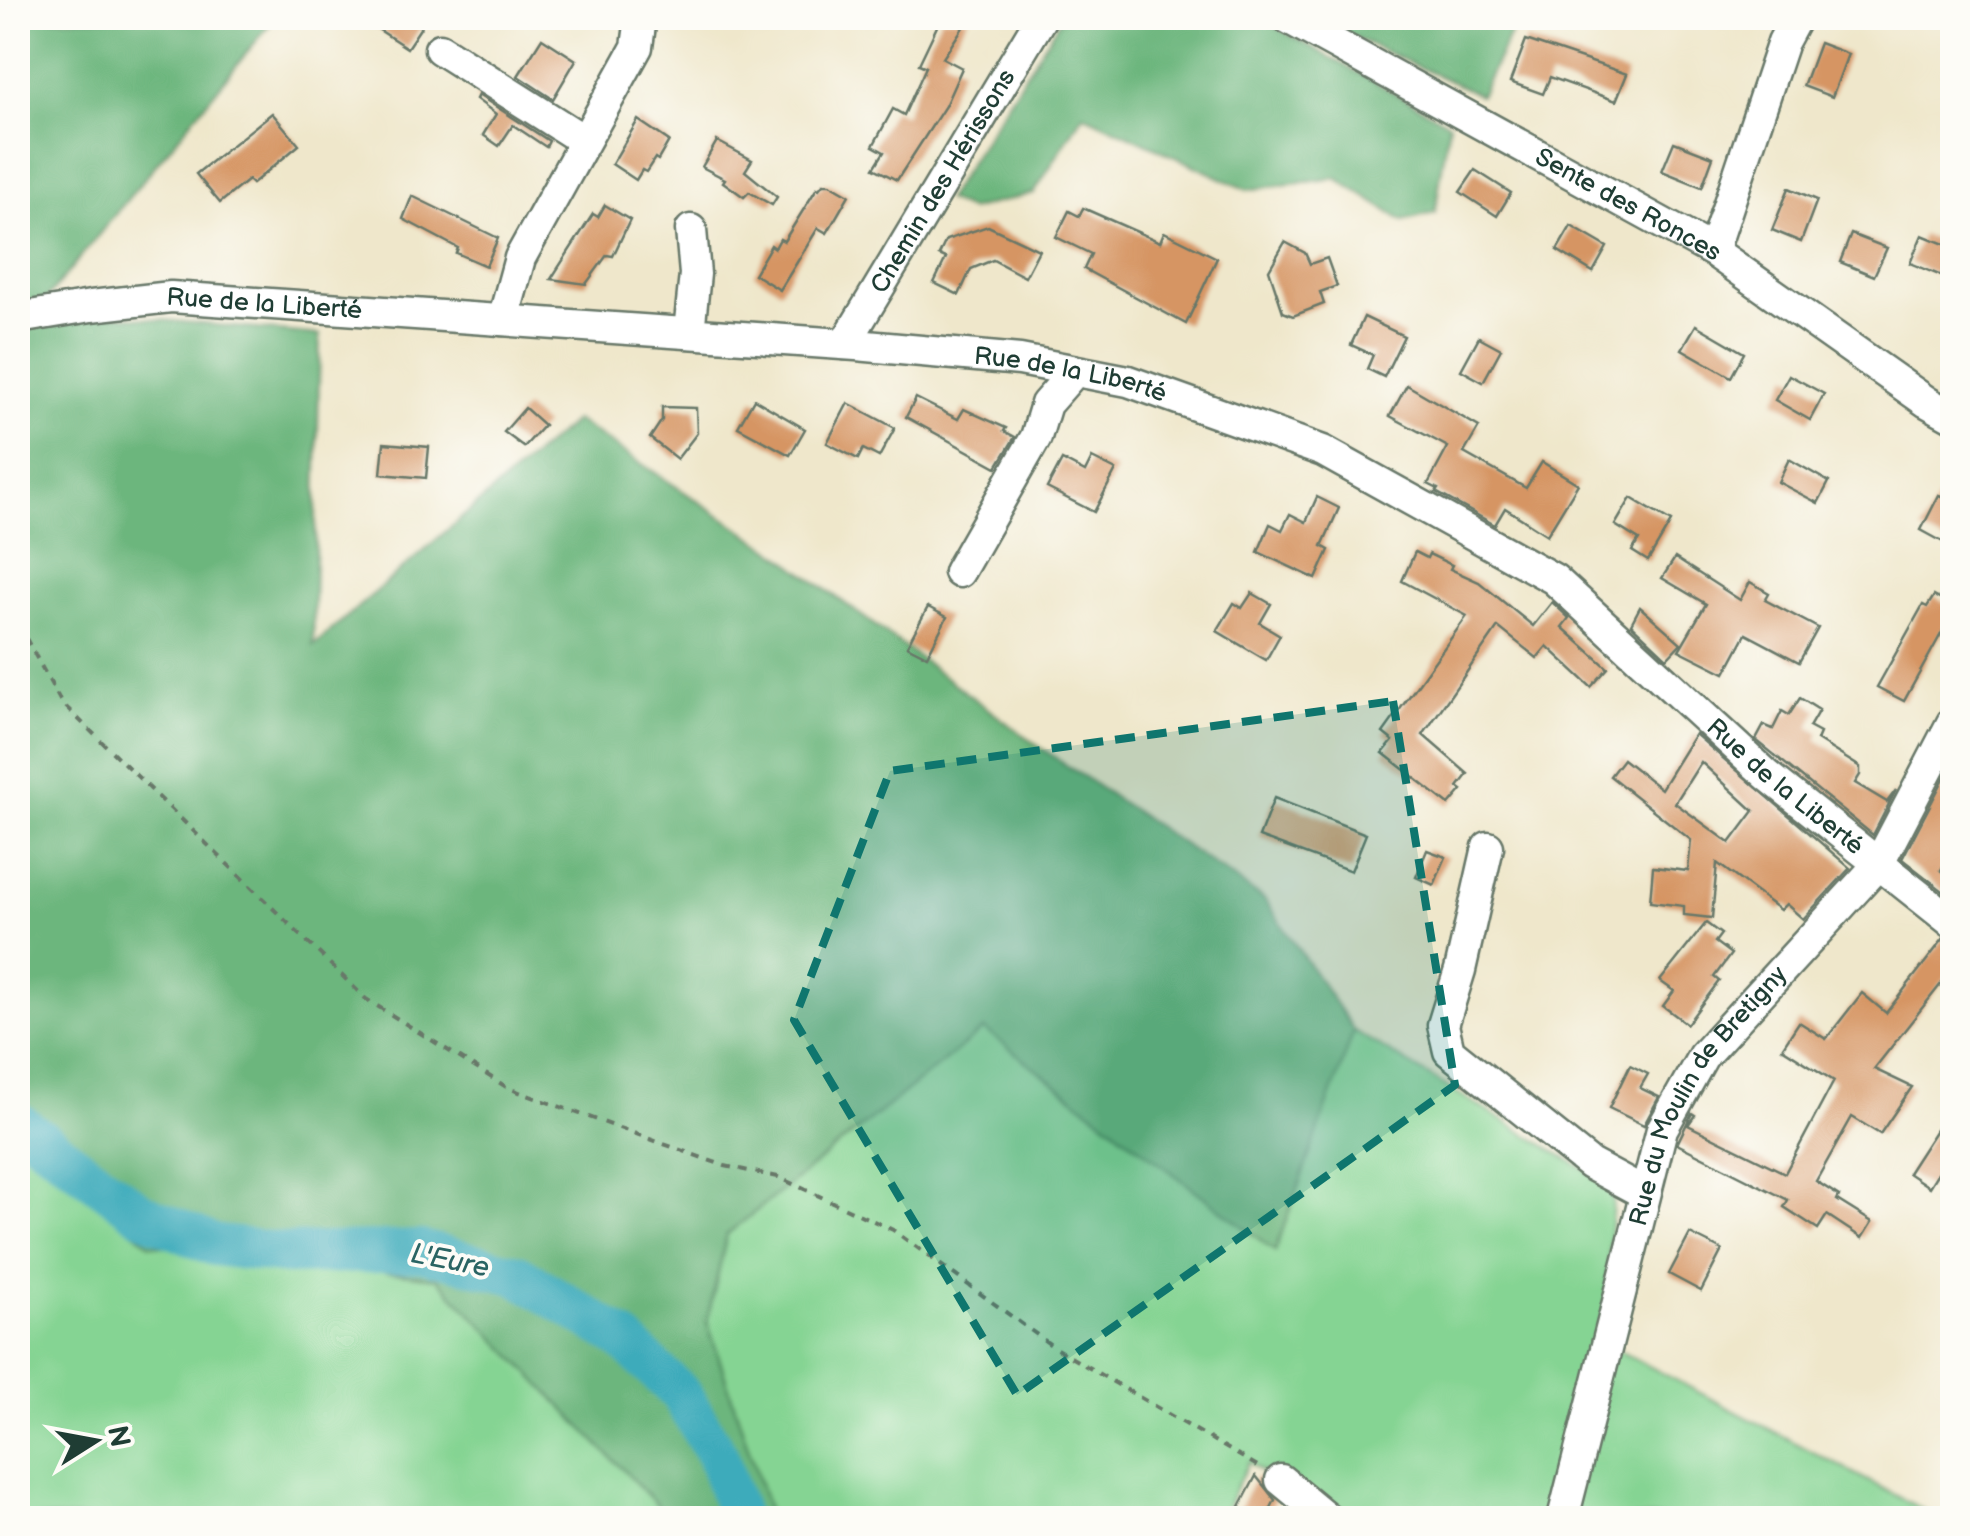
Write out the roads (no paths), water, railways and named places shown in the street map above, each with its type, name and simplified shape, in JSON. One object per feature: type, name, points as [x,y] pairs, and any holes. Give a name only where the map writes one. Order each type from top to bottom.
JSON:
[{"type":"street","points":[[504,320],[520,258],[637,47],[641,18]]},
{"type":"street","name":"Chemin des Hérissons","points":[[845,344],[1042,18]]},
{"type":"street","name":"Sente des Ronces","points":[[1288,18],[1713,251],[1952,416]]},
{"type":"street","points":[[1713,251],[1783,42],[1796,18]]},
{"type":"street","points":[[440,49],[583,140]]},
{"type":"street","points":[[689,332],[695,274],[691,230]]},
{"type":"street","name":"Rue de la Liberté","points":[[18,318],[172,298],[845,344],[1020,360],[1128,380],[1323,451],[1554,579],[1767,775],[1952,922]]},
{"type":"street","points":[[959,572],[1036,437],[1046,404],[1075,371]]},
{"type":"street","name":"Rue du Moulin de Bretigny","points":[[1563,1518],[1662,1129],[1704,1056],[1878,865],[1952,723]]},
{"type":"street","points":[[1488,847],[1460,970],[1443,1025],[1449,1052],[1590,1164],[1644,1193]]},
{"type":"street","points":[[1280,1480],[1327,1518]]},
{"type":"waterway","name":"L'Eure","points":[[18,1123],[142,1214],[214,1245],[286,1254],[422,1251],[518,1275],[623,1339],[681,1394],[718,1457],[738,1518]]}]
